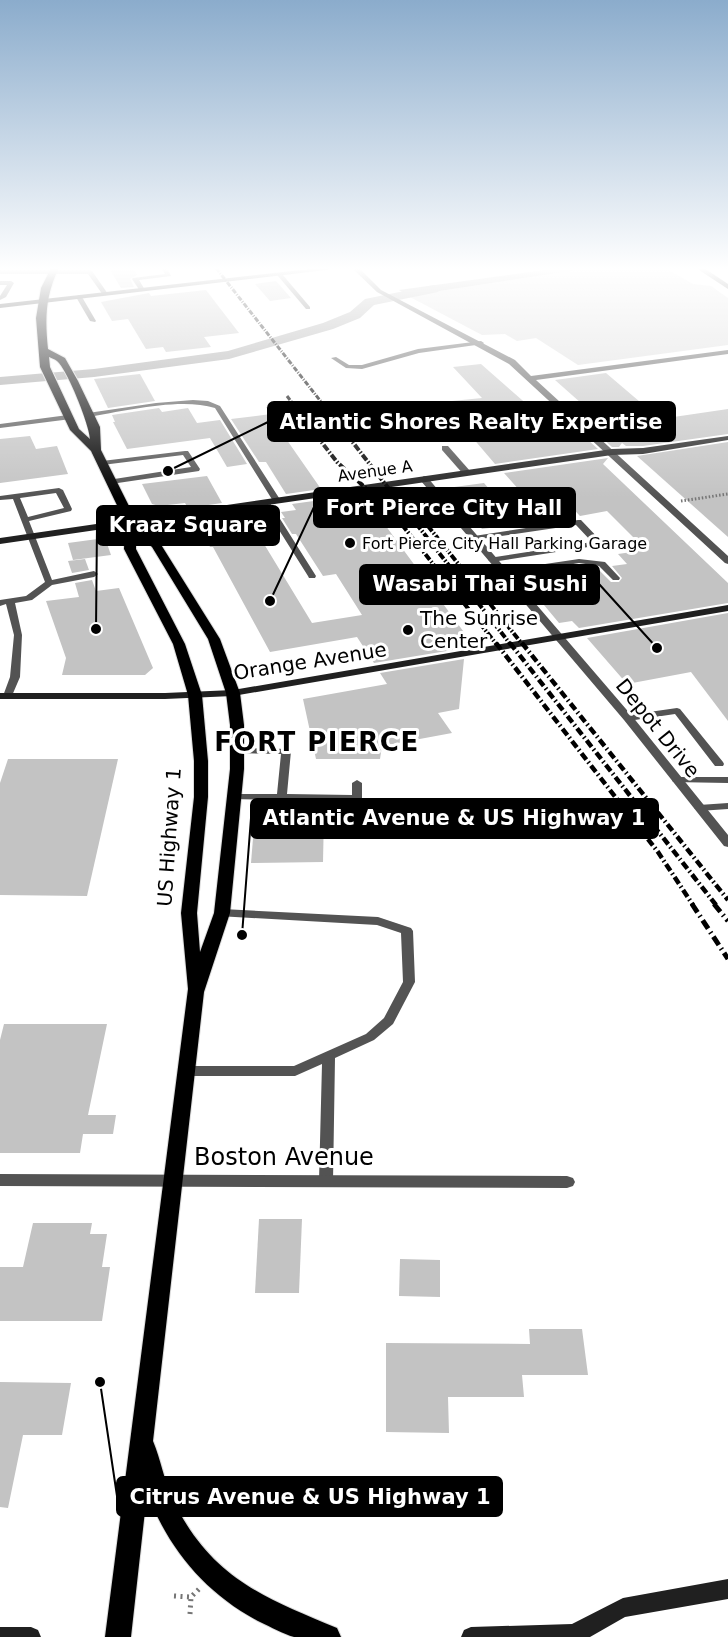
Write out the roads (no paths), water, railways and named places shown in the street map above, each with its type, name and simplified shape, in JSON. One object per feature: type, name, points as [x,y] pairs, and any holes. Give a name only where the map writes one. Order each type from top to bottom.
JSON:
[{"type":"main road","points":[[43,344],[45,367],[68,417],[75,430],[96,450],[131,522]]},
{"type":"main road","points":[[45,351],[62,360],[73,381],[95,427],[96,450]]},
{"type":"main road","name":"US Highway 1","points":[[131,522],[156,545],[199,613],[218,649],[233,693],[237,751],[222,913],[195,993]]},
{"type":"main road","name":"US Highway 1","points":[[118,1637],[195,993],[189,913],[201,797],[201,761],[195,695],[179,644],[130,549],[131,522]]},
{"type":"main road","points":[[142,1441],[164,1504],[183,1540],[208,1572],[236,1596],[282,1620],[328,1637]]},
{"type":"street","points":[[483,344],[512,362],[531,378],[728,561]]},
{"type":"street","points":[[531,378],[728,352]]},
{"type":"street","points":[[0,426],[68,417]]},
{"type":"street","name":"Avenue A","points":[[612,452],[630,445],[728,431]]},
{"type":"street","name":"Avenue A","points":[[0,541],[612,452],[643,451],[728,438]]},
{"type":"street","name":"Depot Drive","points":[[424,479],[628,718],[728,843]]},
{"type":"street","name":"Orange Avenue","points":[[4,696],[233,693],[728,608]]},
{"type":"street","name":"Boston Avenue","points":[[0,1180],[567,1182]]},
{"type":"street","points":[[471,1637],[579,1636],[623,1608],[728,1589]]},
{"type":"street","points":[[0,1637],[31,1637]]},
{"type":"lane","points":[[334,358],[348,367],[362,368],[418,351],[470,344]]},
{"type":"lane","points":[[88,415],[187,402],[210,402],[218,407],[277,501]]},
{"type":"lane","points":[[445,448],[467,473]]},
{"type":"lane","points":[[102,463],[184,453],[196,469],[111,482]]},
{"type":"lane","points":[[0,498],[59,490],[68,509],[25,520]]},
{"type":"lane","points":[[16,496],[49,583]]},
{"type":"lane","points":[[266,502],[312,576]]},
{"type":"lane","points":[[474,538],[578,522],[598,543],[492,560]]},
{"type":"lane","points":[[504,573],[579,561],[602,564],[616,578]]},
{"type":"lane","points":[[4,696],[15,676],[18,635],[5,602],[29,598],[49,583],[94,574]]},
{"type":"lane","points":[[628,718],[677,711],[719,764]]},
{"type":"lane","points":[[237,751],[286,751],[282,797]]},
{"type":"lane","points":[[677,780],[728,780]]},
{"type":"lane","points":[[234,797],[357,798],[357,783]]},
{"type":"lane","points":[[699,808],[728,806]]},
{"type":"lane","points":[[186,1071],[295,1071],[370,1037],[389,1021],[409,982],[407,931],[378,921],[222,913]]},
{"type":"lane","points":[[327,1181],[330,1055]]},
{"type":"waterway","points":[[0,381],[94,373],[229,355],[265,344]]},
{"type":"railway","points":[[276,344],[348,436]]},
{"type":"railway","points":[[287,396],[317,436]]},
{"type":"railway","points":[[316,435],[337,462],[392,512],[497,645]]},
{"type":"railway","points":[[347,435],[511,645]]},
{"type":"railway","points":[[420,516],[523,645]]},
{"type":"railway","points":[[496,643],[658,852],[693,905]]},
{"type":"railway","points":[[510,643],[716,905]]},
{"type":"railway","points":[[522,643],[728,900]]},
{"type":"railway","points":[[692,904],[728,959]]},
{"type":"railway","points":[[714,904],[728,921]]},
{"type":"place","name":"Atlantic Shores Realty Expertise","points":[[168,471]]},
{"type":"place","name":"Fort Pierce City Hall Parking Garage","points":[[350,543]]},
{"type":"place","name":"Fort Pierce City Hall","points":[[270,601]]},
{"type":"place","name":"Kraaz Square","points":[[96,629]]},
{"type":"place","name":"The Sunrise Center","points":[[408,630]]},
{"type":"place","name":"Wasabi Thai Sushi","points":[[657,648]]},
{"type":"place","name":"Atlantic Avenue & US Highway 1","points":[[242,935]]},
{"type":"place","name":"Citrus Avenue & US Highway 1","points":[[100,1382]]},
{"type":"district","name":"FORT PIERCE","points":[[317,742]]}]
